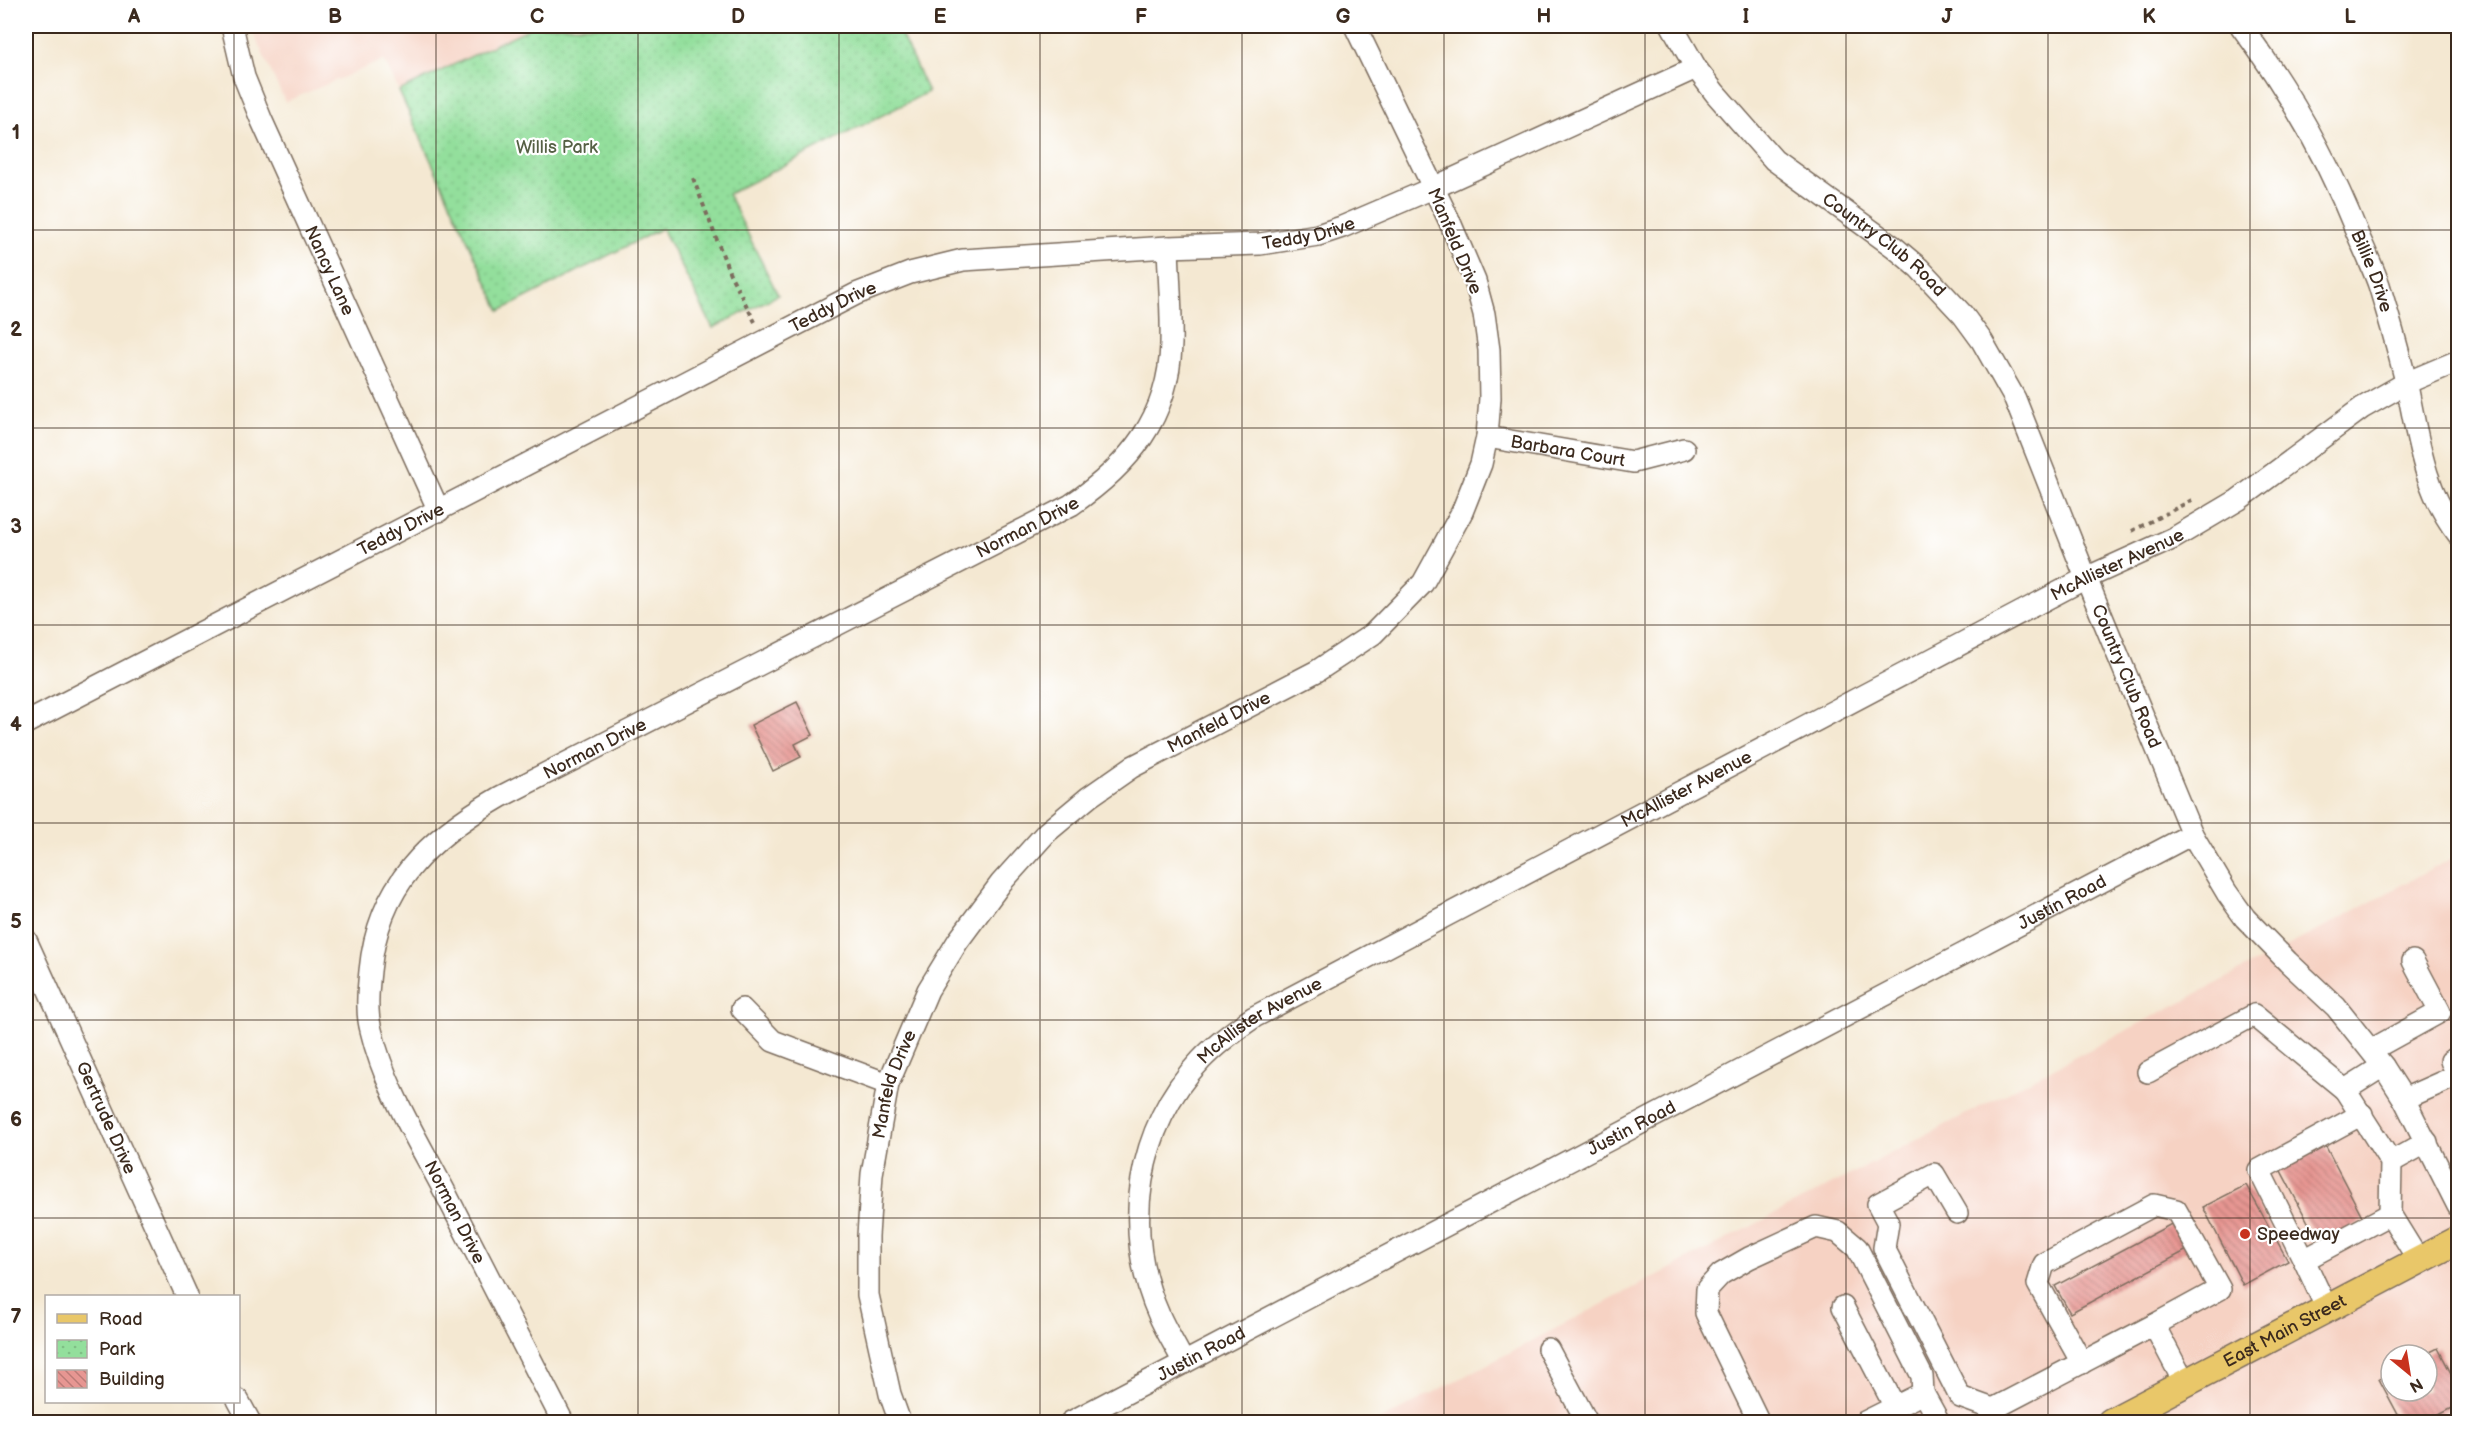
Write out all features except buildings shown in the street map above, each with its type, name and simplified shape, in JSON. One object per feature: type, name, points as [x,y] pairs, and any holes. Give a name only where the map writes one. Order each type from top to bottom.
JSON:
[{"type":"main road","name":"East Main Street","points":[[2111,1422],[2458,1240]]},
{"type":"street","name":"Nancy Lane","points":[[232,26],[244,77],[261,119],[439,511]]},
{"type":"street","name":"Manfeld Drive","points":[[900,1422],[884,1372],[868,1294],[868,1236],[872,1174],[888,1084],[928,990],[958,941],[1001,883],[1047,832],[1089,797],[1132,767],[1317,671],[1373,634],[1423,583],[1462,512],[1481,464],[1487,437],[1490,398],[1489,350],[1484,314],[1475,281],[1355,26]]},
{"type":"street","name":"Country Club Road","points":[[1672,26],[1696,68],[1744,128],[1774,160],[1894,247],[1939,288],[1982,341],[2015,399],[2192,834],[2210,866],[2245,918],[2336,1007],[2377,1058],[2404,1099],[2458,1206]]},
{"type":"street","name":"Billie Drive","points":[[2241,26],[2278,80],[2340,189],[2378,283],[2406,383],[2422,462],[2429,484],[2448,521],[2458,534]]},
{"type":"street","name":"Teddy Drive","points":[[26,723],[856,294],[910,273],[963,260],[1168,247],[1260,244],[1318,235],[1433,188],[1696,68]]},
{"type":"street","name":"Norman Drive","points":[[563,1422],[395,1095],[370,1029],[368,991],[371,961],[380,926],[395,888],[417,858],[444,834],[500,797],[1071,505],[1102,483],[1124,461],[1142,438],[1158,411],[1168,372],[1171,344],[1168,247]]},
{"type":"street","name":"McAllister Avenue","points":[[1184,1363],[1158,1314],[1147,1281],[1139,1242],[1137,1203],[1154,1131],[1173,1095],[1200,1061],[1223,1038],[1254,1017],[2086,578],[2174,538],[2238,500],[2362,408],[2406,383],[2458,361]]},
{"type":"street","name":"Barbara Court","points":[[1487,437],[1633,462],[1684,449]]},
{"type":"street","name":"Justin Road","points":[[1071,1422],[2192,834]]},
{"type":"street","name":"Gertrude Drive","points":[[26,940],[187,1295]]},
{"type":"street","points":[[2345,1090],[2377,1058],[2440,1012],[2413,961]]},
{"type":"street","points":[[741,1009],[773,1041],[888,1084]]},
{"type":"street","points":[[2148,1072],[2254,1015],[2345,1090],[2362,1114],[2391,1162],[2390,1214],[2419,1261]]},
{"type":"street","points":[[2404,1099],[2458,1075],[2451,1061],[2458,1057]]},
{"type":"street","points":[[2327,1309],[2259,1170],[2362,1114]]},
{"type":"street","points":[[2391,1162],[2427,1142]]},
{"type":"street","points":[[1957,1213],[1934,1174],[1878,1204],[1887,1223],[1884,1248],[1960,1397],[1996,1416],[2082,1364],[2220,1289],[2176,1210],[2154,1205],[2044,1264],[2038,1284],[2082,1364]]},
{"type":"street","points":[[2304,1260],[2390,1214]]},
{"type":"street","points":[[1759,1422],[1706,1313],[1707,1289],[1721,1274],[1749,1258],[1816,1227],[1838,1232],[1857,1248],[1922,1376],[1923,1393],[1939,1422]]},
{"type":"street","points":[[1843,1307],[1895,1407]]},
{"type":"street","points":[[2154,1325],[2185,1384]]},
{"type":"street","points":[[1548,1349],[1587,1422]]},
{"type":"street","points":[[1865,1422],[1923,1393]]},
{"type":"street","points":[[240,1403],[250,1422]]},
{"type":"path","points":[[693,178],[730,274],[766,341]]},
{"type":"path","points":[[2131,531],[2203,494]]},
{"type":"shaded area","points":[[250,26],[534,26],[399,91],[384,60],[285,102]]},
{"type":"shaded area","points":[[2458,855],[2458,1422],[1377,1422],[2307,936]]},
{"type":"green space","name":"Willis Park","points":[[534,26],[897,26],[928,92],[728,194],[778,295],[713,328],[662,228],[500,311],[399,91]]},
{"type":"place","name":"Speedway","points":[[2245,1234]]}]
